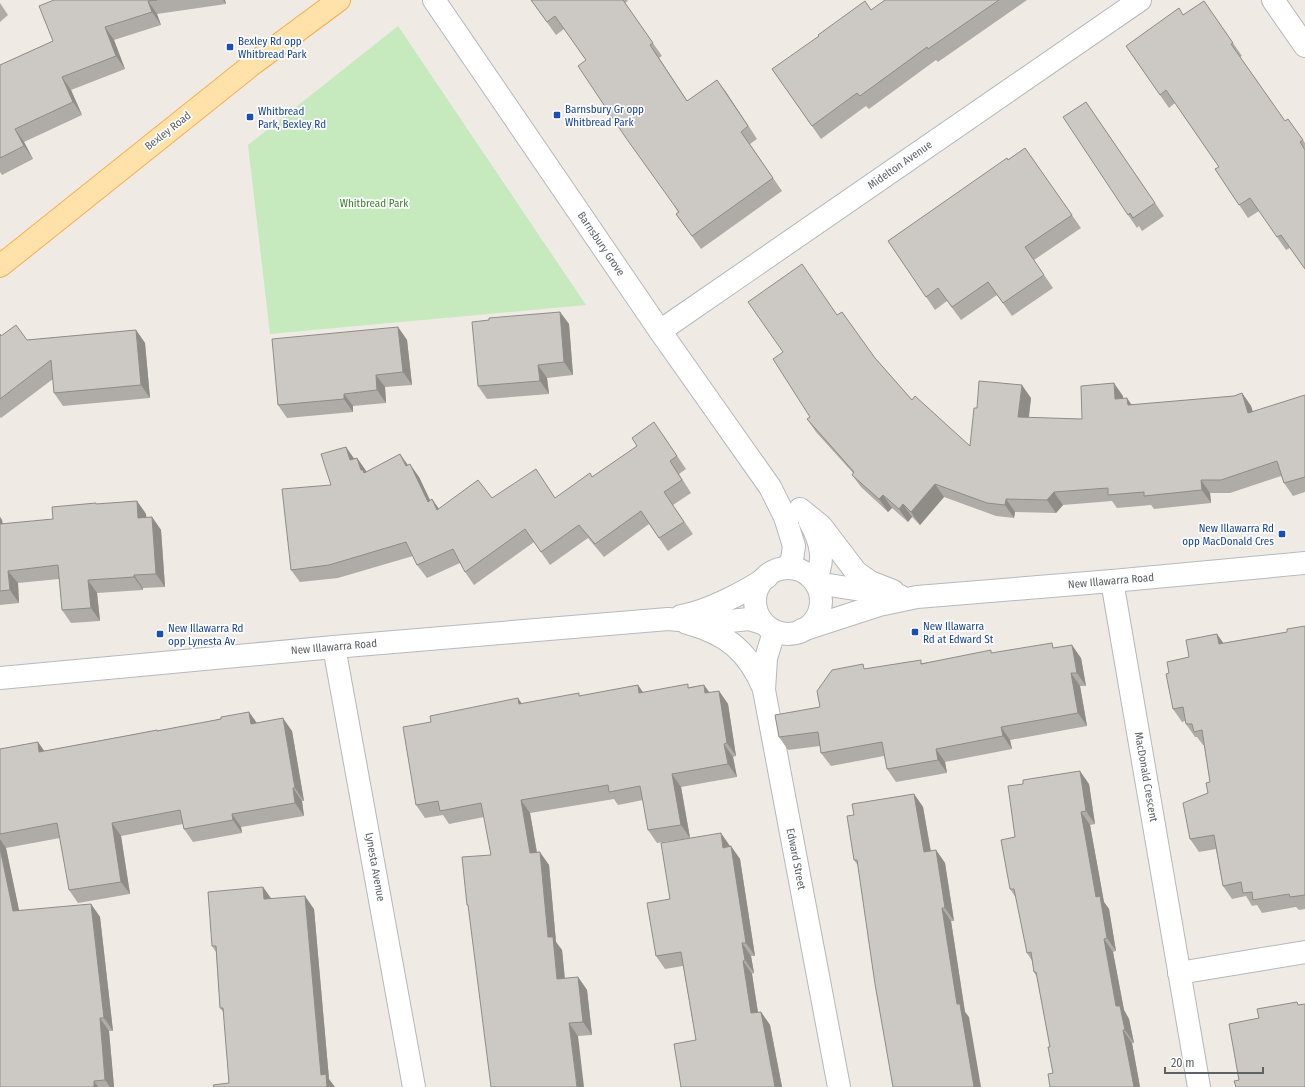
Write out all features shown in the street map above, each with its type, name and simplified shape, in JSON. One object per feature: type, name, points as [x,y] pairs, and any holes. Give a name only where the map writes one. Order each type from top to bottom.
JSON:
[{"type":"main road","name":"Bexley Road","points":[[0,266],[254,63],[339,0]]},
{"type":"street","name":"Barnsbury Grove","points":[[434,0],[660,331],[770,487],[785,518],[794,546],[792,560],[778,572]]},
{"type":"street","name":"Midelton Avenue","points":[[660,331],[1140,0]]},
{"type":"street","points":[[1273,0],[1305,46]]},
{"type":"street","name":"Barnsbury Grove","points":[[770,487],[800,509],[810,522],[820,549],[821,562],[815,582]]},
{"type":"street","points":[[800,509],[821,526],[851,566],[863,578],[889,590],[917,597]]},
{"type":"street","name":"New Illawarra Road","points":[[802,630],[879,605],[917,597],[1305,563]]},
{"type":"street","points":[[793,568],[803,572],[815,582],[820,595],[819,609],[811,624],[802,630],[791,634],[783,634],[768,627],[756,614],[756,596],[761,585],[778,572],[793,568]]},
{"type":"street","name":"New Illawarra Road","points":[[0,678],[334,647],[668,619],[685,616],[730,599],[778,572]]},
{"type":"street","name":"MacDonald Crescent","points":[[1112,581],[1199,1087]]},
{"type":"street","name":"New Illawarra Road","points":[[815,582],[887,595],[917,597]]},
{"type":"street","points":[[668,619],[703,628],[730,642],[747,657],[759,676],[764,690]]},
{"type":"street","name":"New Illawarra Road","points":[[668,619],[711,623],[749,619],[768,627]]},
{"type":"street","name":"Edward Street","points":[[768,627],[764,690],[839,1087]]},
{"type":"street","name":"Lynesta Avenue","points":[[334,647],[414,1087]]},
{"type":"street","points":[[1179,973],[1305,952]]},
{"type":"green space","name":"Whitbread Park","points":[[398,26],[586,305],[270,334],[248,145]]},
{"type":"building","points":[[54,0],[157,0],[148,1],[152,12],[105,27],[116,56],[62,77],[73,102],[15,129],[24,146],[0,158],[0,65],[53,41],[39,6]]},
{"type":"building","points":[[531,0],[623,0],[653,43],[650,45],[687,101],[717,80],[748,126],[741,132],[773,178],[692,236],[676,214],[679,212],[626,138],[578,66],[586,60],[555,16],[547,22]]},
{"type":"building","points":[[885,0],[999,0],[928,49],[927,47],[860,96],[857,93],[812,126],[772,69],[865,1],[871,10]]},
{"type":"building","points":[[1204,1],[1233,43],[1231,44],[1285,121],[1288,119],[1303,140],[1300,142],[1305,150],[1305,269],[1281,235],[1277,237],[1250,198],[1239,205],[1215,169],[1219,167],[1166,90],[1160,95],[1126,46],[1179,8],[1183,15]]},
{"type":"building","points":[[1086,102],[1155,203],[1133,218],[1130,213],[1128,215],[1063,117]]},
{"type":"building","points":[[1025,148],[1072,215],[1025,247],[1044,275],[1003,303],[988,282],[952,307],[938,288],[926,297],[888,241],[1007,158],[1008,160]]},
{"type":"building","points":[[802,264],[837,315],[842,312],[875,358],[912,400],[915,396],[970,446],[974,408],[977,408],[979,381],[1022,385],[1018,417],[1082,419],[1081,386],[1114,383],[1115,399],[1127,398],[1128,405],[1234,396],[1242,393],[1248,413],[1305,395],[1305,477],[1284,483],[1277,461],[1221,480],[1201,480],[1202,490],[1144,496],[1144,492],[1108,495],[1108,488],[1054,492],[1047,500],[1006,499],[1005,505],[987,503],[935,484],[911,512],[903,504],[899,509],[883,495],[879,499],[852,475],[854,472],[807,419],[810,417],[773,359],[783,352],[748,302]]},
{"type":"building","points":[[560,312],[564,362],[538,365],[540,381],[478,386],[472,322],[489,320],[489,318]]},
{"type":"building","points":[[16,325],[27,340],[136,330],[141,385],[54,393],[51,360],[0,399],[0,334],[1,336]]},
{"type":"building","points":[[398,327],[403,372],[376,375],[377,390],[344,394],[344,399],[278,405],[272,339]]},
{"type":"building","points":[[654,422],[677,456],[670,461],[682,480],[664,492],[684,522],[659,538],[641,511],[595,544],[579,525],[541,552],[525,529],[465,572],[453,549],[417,565],[406,542],[329,565],[291,570],[282,489],[331,485],[321,454],[346,447],[350,460],[357,458],[361,470],[363,470],[364,473],[400,454],[406,466],[410,464],[428,502],[432,499],[437,510],[478,480],[492,498],[536,469],[555,498],[590,473],[592,477],[637,446],[632,438]]},
{"type":"building","points":[[137,501],[138,518],[152,517],[156,574],[88,580],[91,608],[62,610],[58,565],[8,571],[10,590],[0,591],[0,524],[53,519],[52,507]]},
{"type":"building","points":[[1305,626],[1305,895],[1290,897],[1289,894],[1253,900],[1252,892],[1243,893],[1241,882],[1223,886],[1214,835],[1190,839],[1183,803],[1208,793],[1206,783],[1210,782],[1202,730],[1194,732],[1192,724],[1186,724],[1183,707],[1173,709],[1166,674],[1169,673],[1167,662],[1189,657],[1186,640],[1217,634],[1219,644],[1287,632],[1287,629]]},
{"type":"building","points":[[1052,643],[1053,648],[1072,645],[1077,673],[1071,673],[1078,713],[1001,727],[1003,736],[936,749],[938,760],[887,769],[882,742],[821,753],[818,732],[779,737],[775,715],[820,707],[817,691],[832,670],[863,664],[864,669],[921,660],[921,664],[991,650],[991,653]]},
{"type":"building","points":[[688,684],[688,688],[704,685],[705,693],[719,691],[727,743],[724,744],[728,764],[672,774],[681,825],[648,830],[640,786],[609,792],[608,785],[521,800],[530,853],[540,852],[548,937],[553,937],[557,979],[578,977],[583,1022],[569,1023],[577,1087],[491,1087],[462,857],[491,855],[481,803],[440,811],[438,801],[416,805],[403,727],[431,722],[430,716],[518,698],[519,704],[579,693],[579,696],[638,685],[639,693]]},
{"type":"building","points":[[249,712],[251,724],[283,718],[295,788],[293,788],[295,803],[232,814],[233,820],[184,829],[180,810],[112,823],[121,882],[69,890],[57,823],[0,834],[0,749],[38,742],[39,752],[221,719],[221,717]]},
{"type":"building","points":[[1080,771],[1086,811],[1081,812],[1096,897],[1100,896],[1107,938],[1104,939],[1116,1006],[1120,1006],[1125,1030],[1123,1030],[1134,1087],[1050,1087],[1048,1074],[1053,1073],[1048,1047],[1050,1047],[1036,972],[1034,972],[1031,952],[1027,953],[1014,889],[1010,889],[1001,840],[1015,837],[1008,786],[1023,784],[1023,780]]},
{"type":"building","points":[[914,794],[924,852],[936,850],[945,908],[942,908],[957,1004],[960,1004],[974,1087],[893,1087],[875,984],[857,860],[854,860],[847,816],[854,815],[852,804]]},
{"type":"building","points":[[721,833],[723,848],[731,846],[746,943],[742,943],[745,960],[743,961],[751,1013],[761,1012],[775,1087],[681,1087],[674,1044],[696,1040],[681,952],[656,956],[647,903],[670,899],[661,843]]},
{"type":"building","points":[[0,848],[13,911],[91,904],[104,1018],[100,1018],[105,1080],[94,1081],[94,1087],[0,1087]]},
{"type":"building","points":[[263,887],[264,899],[305,896],[321,1075],[326,1074],[327,1087],[214,1087],[213,1085],[229,1083],[223,1008],[220,1008],[216,946],[212,946],[208,892]]},
{"type":"building","points":[[1297,1002],[1298,1005],[1305,1004],[1305,1087],[1236,1087],[1234,1081],[1239,1080],[1229,1024],[1259,1018],[1257,1009]]},
{"type":"place","name":"Bexley Rd opp Whitbread Park","points":[[230,47]]},
{"type":"place","name":"Barnsbury Gr opp Whitbread Park","points":[[557,115]]},
{"type":"place","name":"Whitbread Park, Bexley Rd","points":[[250,117]]},
{"type":"place","name":"New Illawarra Rd opp MacDonald Cres","points":[[1282,534]]},
{"type":"place","name":"New Illawarra Rd at Edward St","points":[[915,632]]},
{"type":"place","name":"New Illawarra Rd opp Lynesta Av","points":[[160,634]]}]
